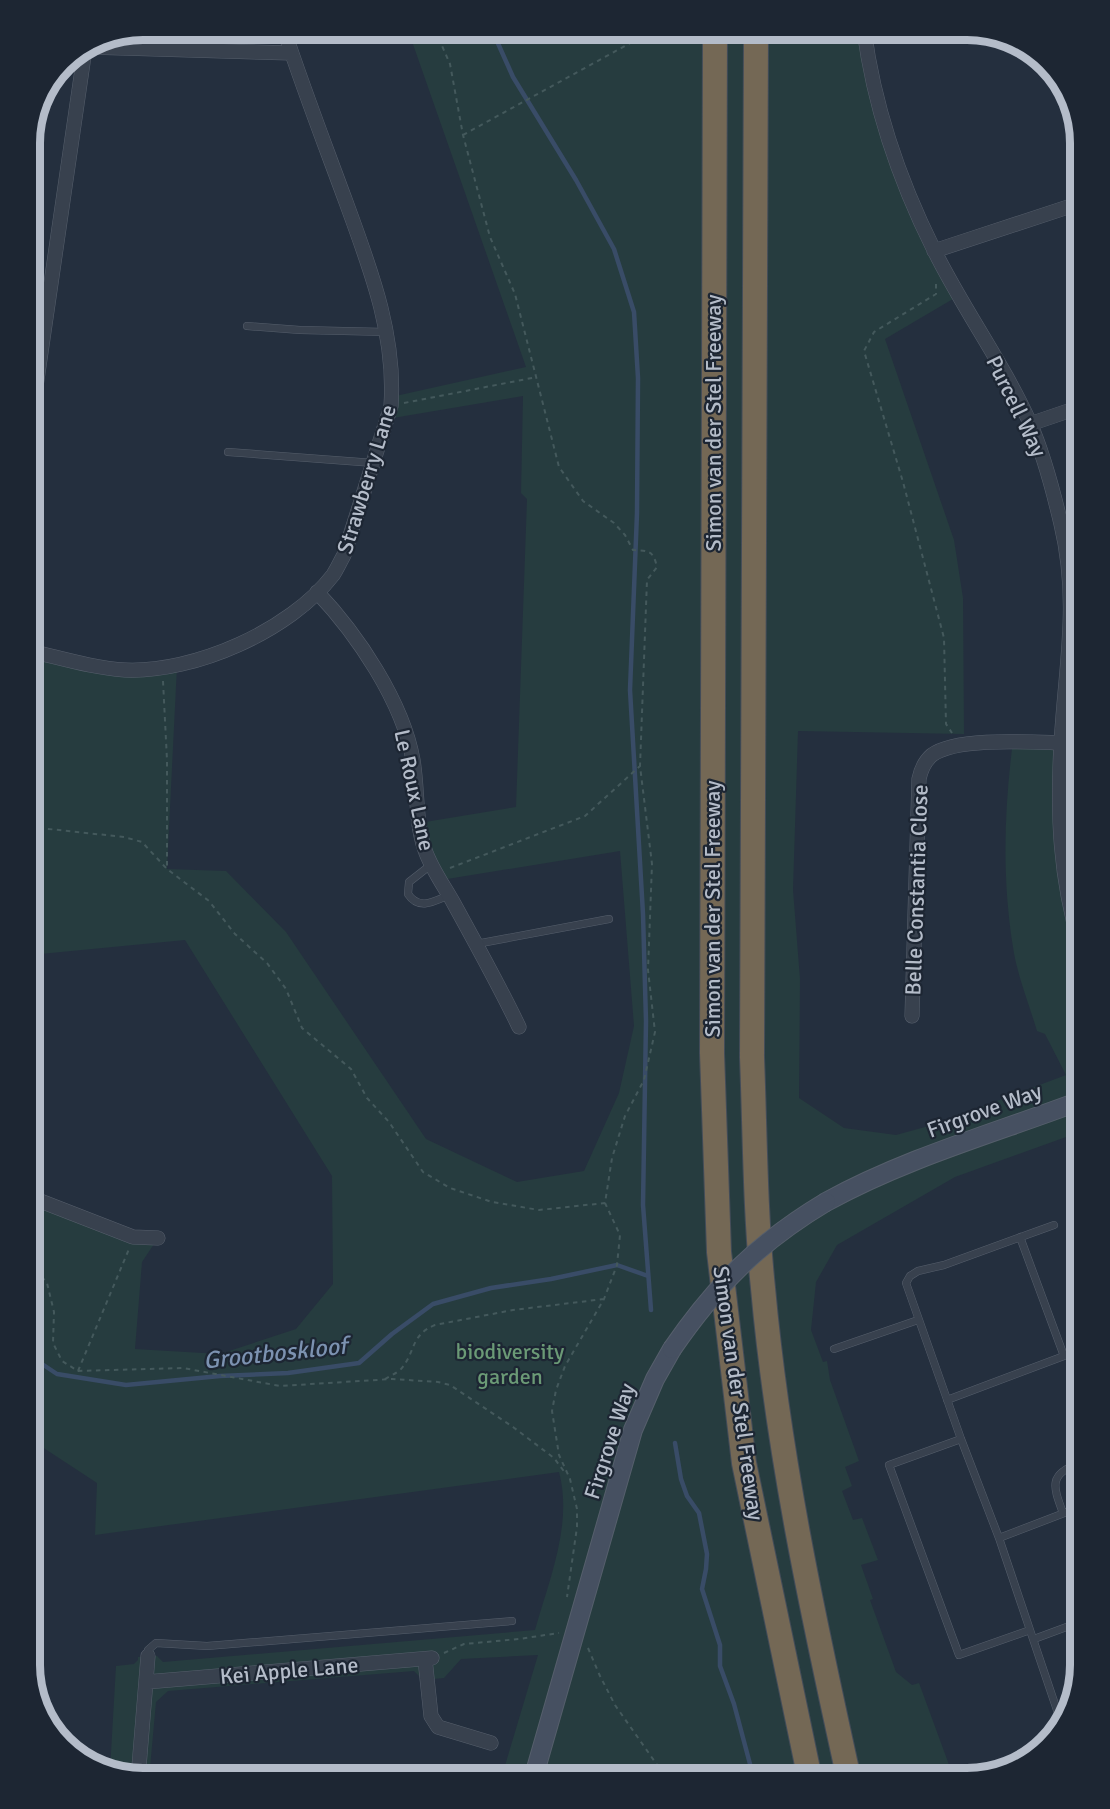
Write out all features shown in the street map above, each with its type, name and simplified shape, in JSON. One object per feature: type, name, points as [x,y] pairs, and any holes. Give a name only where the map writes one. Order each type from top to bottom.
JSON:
[{"type":"highway","name":"Simon van der Stel Freeway","points":[[715,41],[712,1053],[715,1179],[725,1306],[744,1463],[808,1768]]},
{"type":"highway","name":"Simon van der Stel Freeway","points":[[756,41],[752,1057],[757,1192],[762,1287],[783,1450],[800,1549],[847,1768]]},
{"type":"highway","points":[[756,79],[763,41]]},
{"type":"street","name":"Strawberry Lane","points":[[41,654],[87,665],[123,670],[149,670],[200,660],[234,647],[277,623],[317,592],[333,574],[344,555],[391,406],[392,382],[387,332],[377,290],[287,40]]},
{"type":"street","name":"Purcell Way","points":[[866,41],[873,81],[886,129],[900,171],[934,251],[1017,395],[1030,424],[1047,472],[1062,527],[1070,580]]},
{"type":"street","points":[[108,47],[291,53]]},
{"type":"street","points":[[41,352],[82,61]]},
{"type":"street","points":[[934,251],[1070,206]]},
{"type":"street","points":[[1030,424],[1070,410]]},
{"type":"street","name":"Le Roux Lane","points":[[317,592],[358,640],[384,685],[403,725],[413,759],[419,823],[425,851],[501,988],[519,1027]]},
{"type":"street","name":"Purcell Way","points":[[1070,655],[1061,743],[1058,809],[1060,843],[1070,908]]},
{"type":"street","name":"Belle Constantia Close","points":[[912,1016],[921,769],[932,755],[959,746],[1013,741],[1061,743]]},
{"type":"street","name":"Firgrove Way","points":[[536,1768],[633,1430],[650,1388],[694,1316],[729,1276],[768,1241],[794,1221],[826,1202],[855,1186],[898,1168],[1070,1105]]},
{"type":"street","points":[[40,1201],[133,1237],[158,1238]]},
{"type":"street","points":[[139,1768],[148,1656]]},
{"type":"street","points":[[428,1658],[431,1716],[434,1722],[438,1726],[491,1743]]},
{"type":"street","name":"Kei Apple Lane","points":[[146,1682],[428,1658]]},
{"type":"lane","points":[[247,326],[387,332]]},
{"type":"lane","points":[[228,452],[374,463]]},
{"type":"lane","points":[[435,869],[409,882],[407,889],[410,898],[418,904],[425,904],[449,895]]},
{"type":"lane","points":[[476,944],[609,919]]},
{"type":"lane","points":[[1054,1225],[944,1265],[918,1271],[910,1276],[906,1283],[999,1538],[1058,1713]]},
{"type":"lane","points":[[1020,1238],[1064,1356]]},
{"type":"lane","points":[[834,1349],[918,1320]]},
{"type":"lane","points":[[947,1400],[1070,1354]]},
{"type":"lane","points":[[961,1439],[889,1465],[959,1655],[1030,1629]]},
{"type":"lane","points":[[1063,1514],[1054,1486],[1056,1478],[1070,1467]]},
{"type":"lane","points":[[999,1538],[1070,1511]]},
{"type":"lane","points":[[148,1656],[148,1650],[156,1643],[207,1646],[512,1621]]},
{"type":"lane","points":[[1034,1639],[1070,1626]]},
{"type":"path","points":[[440,40],[450,64],[463,135],[490,237],[515,294],[560,467],[583,501],[614,523],[625,535],[633,550],[649,551],[655,556],[657,567],[647,580],[640,766],[652,864],[648,970],[655,1032],[644,1080],[625,1116],[612,1158],[605,1203],[620,1235],[617,1265],[604,1299],[565,1365],[556,1390],[552,1411],[559,1455],[570,1479],[577,1509],[577,1527],[567,1597]]},
{"type":"path","points":[[463,135],[635,41]]},
{"type":"path","points":[[936,284],[936,294],[874,332],[864,351],[903,482],[944,638],[946,724],[959,746]]},
{"type":"path","points":[[391,406],[537,377]]},
{"type":"path","points":[[149,670],[162,679],[167,760],[167,869]]},
{"type":"path","points":[[435,869],[585,816],[640,766]]},
{"type":"path","points":[[41,828],[124,837],[142,842],[167,869],[209,901],[235,934],[267,963],[286,989],[302,1028],[351,1069],[367,1098],[389,1122],[423,1172],[450,1188],[492,1202],[539,1210],[605,1203]]},
{"type":"path","points":[[78,1371],[133,1237]]},
{"type":"path","points":[[40,1275],[47,1283],[54,1312],[54,1343],[62,1361],[78,1371],[183,1368],[280,1386],[382,1380],[422,1381],[450,1385],[534,1442],[554,1458],[570,1479]]},
{"type":"path","points":[[382,1380],[400,1371],[408,1358],[412,1344],[424,1329],[513,1310],[604,1299]]},
{"type":"path","points":[[428,1658],[464,1644],[562,1632]]},
{"type":"path","points":[[585,1640],[615,1705],[659,1768]]},
{"type":"green space","name":"biodiversity garden","points":[[412,40],[866,41],[883,119],[958,296],[885,339],[954,540],[963,598],[964,734],[798,731],[793,890],[800,979],[799,1098],[844,1128],[896,1135],[936,1124],[1066,1075],[1045,1034],[1037,1031],[1020,979],[1009,921],[1006,819],[1013,741],[1061,743],[1058,809],[1070,884],[1070,1136],[955,1177],[837,1245],[816,1282],[811,1330],[823,1362],[827,1361],[830,1380],[859,1461],[845,1467],[852,1486],[842,1491],[853,1520],[862,1518],[878,1560],[861,1565],[873,1599],[870,1600],[896,1672],[912,1685],[919,1683],[950,1768],[581,1768],[571,1764],[569,1768],[504,1768],[538,1655],[461,1659],[444,1678],[423,1680],[414,1671],[168,1691],[156,1702],[150,1768],[123,1767],[110,1763],[116,1666],[134,1664],[138,1657],[157,1656],[163,1662],[535,1630],[558,1552],[563,1492],[559,1472],[95,1535],[97,1483],[40,1446],[40,1200],[158,1238],[142,1262],[135,1349],[220,1354],[296,1329],[333,1284],[332,1176],[185,940],[40,954],[41,654],[87,665],[177,666],[167,869],[226,871],[286,932],[426,1139],[517,1182],[584,1171],[619,1093],[634,1026],[620,851],[441,880],[419,823],[516,807],[527,499],[521,493],[523,396],[387,419],[391,397],[526,367]]},
{"type":"waterway","points":[[497,40],[513,77],[576,180],[614,249],[634,312],[638,378],[637,513],[630,690],[643,914],[646,1021],[643,1205],[651,1310]]},
{"type":"waterway","name":"Grootboskloof","points":[[40,1363],[57,1374],[126,1385],[220,1376],[288,1373],[359,1363],[392,1334],[433,1304],[491,1288],[551,1279],[617,1265],[648,1276]]},
{"type":"waterway","points":[[675,1443],[681,1479],[687,1496],[699,1513],[707,1554],[702,1589],[720,1645],[720,1666],[734,1704],[751,1768]]}]
